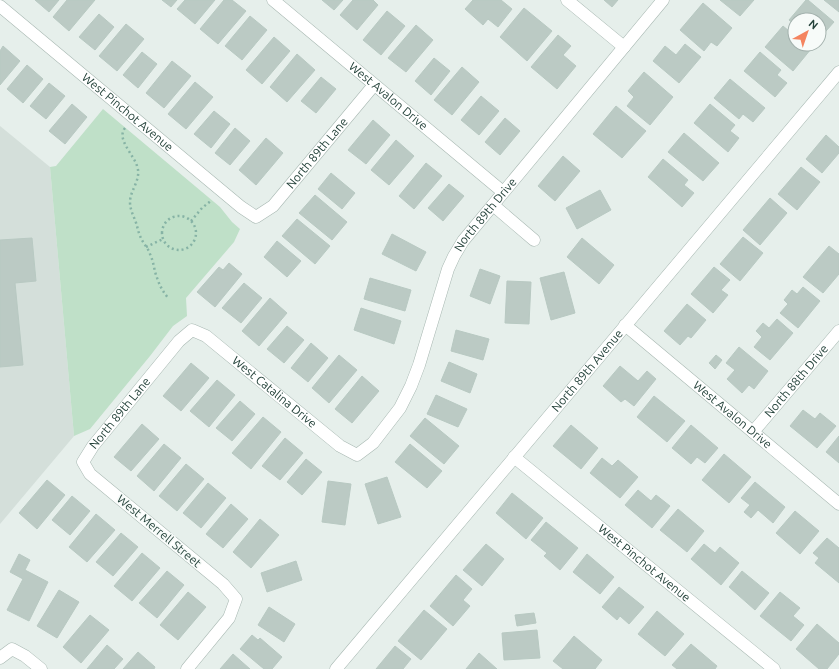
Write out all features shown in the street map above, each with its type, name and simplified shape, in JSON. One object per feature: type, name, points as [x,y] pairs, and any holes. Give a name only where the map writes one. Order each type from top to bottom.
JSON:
[{"type":"street","name":"West Avalon Drive","points":[[273,0],[503,192]]},
{"type":"street","points":[[567,0],[624,47]]},
{"type":"street","name":"North 89th Drive","points":[[357,455],[373,443],[400,408],[411,386],[419,366],[448,269],[463,241],[663,0]]},
{"type":"street","name":"West Pinchot Avenue","points":[[0,6],[241,208],[256,217]]},
{"type":"street","name":"North 89th Avenue","points":[[336,669],[839,72]]},
{"type":"street","name":"North 89th Lane","points":[[256,217],[273,206],[374,85]]},
{"type":"street","points":[[493,205],[534,240]]},
{"type":"street","name":"West Avalon Drive","points":[[625,325],[839,504]]},
{"type":"street","name":"North 89th Lane","points":[[83,462],[93,446],[179,341],[192,330]]},
{"type":"street","name":"West Catalina Drive","points":[[192,330],[206,336],[340,446],[357,455]]},
{"type":"street","name":"North 88th Drive","points":[[753,432],[839,331]]},
{"type":"street","name":"West Pinchot Avenue","points":[[514,457],[774,669]]},
{"type":"street","name":"West Merrell Street","points":[[83,462],[90,474],[223,584],[236,599],[229,618],[187,669]]},
{"type":"street","points":[[0,658],[12,649],[25,656],[41,669]]},
{"type":"path","points":[[125,128],[122,135],[137,166],[138,172],[137,180],[130,199],[132,213],[137,224],[140,237],[151,254],[158,280],[164,293],[169,299]]},
{"type":"path","points":[[191,221],[202,208],[212,200]]},
{"type":"path","points":[[181,216],[191,221],[195,230],[195,235],[191,244],[187,248],[176,249],[170,247],[163,239],[163,227],[170,218],[181,216]]},
{"type":"path","points":[[146,247],[163,239]]},
{"type":"shaded area","points":[[0,126],[50,167],[74,436],[0,524]]},
{"type":"green space","points":[[103,109],[220,207],[232,222],[240,229],[234,242],[186,298],[187,316],[173,326],[90,429],[74,436],[50,167],[56,166]]},
{"type":"building","points":[[35,0],[59,0],[49,12]]},
{"type":"building","points":[[67,0],[95,0],[69,31],[53,17]]},
{"type":"building","points":[[162,0],[177,0],[171,7]]},
{"type":"building","points":[[185,0],[215,0],[195,24],[177,9]]},
{"type":"building","points":[[224,0],[232,0],[246,11],[218,44],[200,29]]},
{"type":"building","points":[[322,0],[343,0],[334,10]]},
{"type":"building","points":[[353,0],[373,0],[378,5],[357,30],[340,15]]},
{"type":"building","points":[[473,0],[501,0],[512,9],[498,27],[488,19],[483,25],[465,9]]},
{"type":"building","points":[[604,0],[618,0],[612,7]]},
{"type":"building","points":[[720,0],[754,0],[740,16]]},
{"type":"building","points":[[806,0],[808,0],[822,12],[796,12]]},
{"type":"building","points":[[824,0],[839,0],[839,12]]},
{"type":"building","points":[[703,3],[732,28],[717,46],[711,42],[704,51],[680,30]]},
{"type":"building","points":[[524,8],[552,31],[527,61],[500,37]]},
{"type":"building","points":[[387,11],[405,26],[381,55],[363,40]]},
{"type":"building","points":[[99,14],[114,27],[95,50],[79,37]]},
{"type":"building","points":[[250,16],[267,30],[242,60],[225,46]]},
{"type":"building","points":[[827,16],[834,22],[827,30]]},
{"type":"building","points":[[126,24],[144,39],[117,71],[99,56]]},
{"type":"building","points":[[416,25],[433,40],[406,72],[388,58]]},
{"type":"building","points":[[783,26],[787,29],[787,52],[809,52],[793,71],[765,47]]},
{"type":"building","points":[[558,35],[571,46],[563,55],[576,66],[557,89],[531,67]]},
{"type":"building","points":[[274,37],[290,51],[262,84],[246,70]]},
{"type":"building","points":[[685,44],[701,57],[679,83],[653,61],[665,46],[676,55]]},
{"type":"building","points":[[3,46],[20,61],[0,85],[0,51]]},
{"type":"building","points":[[142,52],[157,64],[138,88],[123,75]]},
{"type":"building","points":[[760,52],[781,70],[777,75],[787,83],[775,97],[744,71]]},
{"type":"building","points":[[297,54],[315,70],[287,102],[270,87]]},
{"type":"building","points":[[434,58],[450,71],[431,95],[415,81]]},
{"type":"building","points":[[172,61],[191,76],[164,108],[146,93]]},
{"type":"building","points":[[27,65],[43,79],[23,103],[7,89]]},
{"type":"building","points":[[462,67],[479,82],[452,115],[434,100]]},
{"type":"building","points":[[644,72],[673,97],[650,125],[627,106],[634,97],[628,91]]},
{"type":"building","points":[[321,77],[336,89],[316,113],[301,101]]},
{"type":"building","points":[[730,79],[765,108],[753,122],[743,114],[739,119],[714,98]]},
{"type":"building","points":[[195,82],[213,97],[186,129],[168,114]]},
{"type":"building","points":[[49,83],[65,96],[46,119],[30,106]]},
{"type":"building","points":[[481,96],[499,111],[479,135],[461,120]]},
{"type":"building","points":[[72,104],[87,117],[65,144],[49,131]]},
{"type":"building","points":[[710,104],[735,125],[730,131],[739,138],[728,152],[694,123]]},
{"type":"building","points":[[616,106],[646,131],[622,158],[593,134]]},
{"type":"building","points":[[214,111],[230,124],[211,148],[194,134]]},
{"type":"building","points":[[505,118],[520,131],[500,155],[485,142]]},
{"type":"building","points":[[373,120],[390,135],[366,164],[348,150]]},
{"type":"building","points":[[235,128],[250,141],[230,165],[215,153]]},
{"type":"building","points":[[684,133],[719,163],[703,181],[668,152]]},
{"type":"building","points":[[826,135],[839,147],[839,153],[822,173],[806,159]]},
{"type":"building","points":[[266,138],[283,153],[256,185],[239,170]]},
{"type":"building","points":[[396,140],[414,156],[389,185],[371,170]]},
{"type":"building","points":[[563,156],[580,171],[555,201],[538,186]]},
{"type":"building","points":[[663,159],[688,180],[684,185],[694,193],[682,207],[648,177]]},
{"type":"building","points":[[426,163],[442,176],[414,209],[399,196]]},
{"type":"building","points":[[801,167],[820,182],[797,210],[778,194]]},
{"type":"building","points":[[331,173],[355,193],[342,209],[318,189]]},
{"type":"building","points":[[449,184],[464,196],[443,221],[428,208]]},
{"type":"building","points":[[600,190],[611,210],[577,229],[566,208]]},
{"type":"building","points":[[315,195],[347,222],[332,240],[299,213]]},
{"type":"building","points":[[770,198],[787,213],[760,245],[743,230]]},
{"type":"building","points":[[297,219],[330,246],[315,264],[282,236]]},
{"type":"building","points":[[392,234],[426,252],[416,271],[382,254]]},
{"type":"building","points":[[743,237],[763,253],[740,281],[720,264]]},
{"type":"building","points":[[32,238],[36,281],[15,283],[23,365],[0,367],[0,240]]},
{"type":"building","points":[[582,238],[614,265],[599,284],[567,257]]},
{"type":"building","points":[[277,241],[301,261],[287,277],[264,257]]},
{"type":"building","points":[[829,246],[839,254],[839,274],[823,293],[803,277]]},
{"type":"building","points":[[229,263],[242,274],[215,307],[197,292],[219,267],[223,270]]},
{"type":"building","points":[[714,267],[730,280],[721,290],[728,295],[713,313],[691,294]]},
{"type":"building","points":[[480,269],[500,276],[490,304],[470,296]]},
{"type":"building","points":[[564,272],[575,313],[551,320],[540,278]]},
{"type":"building","points":[[370,278],[411,290],[405,311],[364,299]]},
{"type":"building","points":[[507,281],[531,282],[529,324],[505,323]]},
{"type":"building","points":[[244,283],[262,298],[241,323],[222,308]]},
{"type":"building","points":[[803,287],[820,301],[798,328],[780,313],[788,304],[784,300],[792,290],[797,294]]},
{"type":"building","points":[[270,298],[287,313],[259,346],[242,331]]},
{"type":"building","points":[[687,304],[706,320],[691,338],[688,336],[680,345],[664,331]]},
{"type":"building","points":[[361,308],[401,321],[394,344],[354,330]]},
{"type":"building","points":[[777,319],[793,333],[770,360],[754,347],[762,337],[756,331],[763,323],[769,328]]},
{"type":"building","points":[[287,326],[304,340],[284,363],[267,349]]},
{"type":"building","points":[[456,330],[489,339],[483,360],[451,351]]},
{"type":"building","points":[[311,343],[328,358],[308,382],[291,368]]},
{"type":"building","points":[[739,347],[768,371],[754,389],[749,385],[742,393],[727,379],[735,370],[726,363]]},
{"type":"building","points":[[339,355],[357,370],[329,403],[312,388]]},
{"type":"building","points":[[716,355],[722,360],[715,369],[709,363]]},
{"type":"building","points":[[449,362],[477,374],[470,393],[441,381]]},
{"type":"building","points":[[191,363],[209,378],[181,411],[163,396]]},
{"type":"building","points":[[620,366],[638,381],[647,371],[656,379],[634,406],[625,399],[621,402],[603,386]]},
{"type":"building","points":[[362,376],[379,391],[352,423],[335,409]]},
{"type":"building","points":[[217,380],[235,395],[209,427],[190,411]]},
{"type":"building","points":[[436,395],[467,409],[458,427],[427,414]]},
{"type":"building","points":[[654,396],[685,421],[667,442],[637,417]]},
{"type":"building","points":[[240,401],[255,414],[232,441],[216,428]]},
{"type":"building","points":[[803,410],[815,419],[820,413],[836,426],[817,448],[790,426]]},
{"type":"building","points":[[263,417],[281,432],[251,469],[232,453]]},
{"type":"building","points":[[425,418],[459,446],[444,464],[410,436]]},
{"type":"building","points":[[142,424],[159,439],[131,471],[114,457]]},
{"type":"building","points":[[571,425],[598,448],[581,469],[553,446]]},
{"type":"building","points":[[691,425],[718,448],[705,463],[697,457],[691,464],[672,448]]},
{"type":"building","points":[[839,436],[839,463],[826,452]]},
{"type":"building","points":[[285,438],[303,453],[280,480],[262,466]]},
{"type":"building","points":[[164,444],[181,458],[154,491],[137,476]]},
{"type":"building","points":[[410,444],[442,471],[427,488],[395,462]]},
{"type":"building","points":[[724,454],[751,477],[729,503],[702,480]]},
{"type":"building","points":[[602,458],[612,466],[618,460],[638,477],[620,498],[590,473]]},
{"type":"building","points":[[306,459],[322,472],[302,495],[287,482]]},
{"type":"building","points":[[186,464],[204,479],[177,511],[159,496]]},
{"type":"building","points":[[387,477],[401,517],[378,524],[365,484]]},
{"type":"building","points":[[47,480],[65,495],[37,529],[19,513]]},
{"type":"building","points":[[328,481],[351,484],[345,525],[322,522]]},
{"type":"building","points":[[755,482],[785,507],[773,523],[758,510],[751,518],[744,512],[750,505],[741,498]]},
{"type":"building","points":[[208,483],[226,498],[201,528],[183,513]]},
{"type":"building","points":[[638,490],[651,501],[656,495],[670,506],[652,528],[625,505]]},
{"type":"building","points":[[512,493],[543,518],[526,539],[496,513]]},
{"type":"building","points":[[72,496],[90,511],[70,535],[52,520]]},
{"type":"building","points":[[231,504],[248,519],[223,548],[206,534]]},
{"type":"building","points":[[678,509],[704,531],[687,552],[660,530]]},
{"type":"building","points":[[795,511],[819,531],[800,554],[776,533]]},
{"type":"building","points":[[96,514],[115,530],[87,562],[69,547]]},
{"type":"building","points":[[260,519],[279,535],[251,568],[233,552]]},
{"type":"building","points":[[546,522],[578,548],[560,570],[544,556],[547,553],[531,540]]},
{"type":"building","points":[[121,533],[138,547],[113,576],[96,562]]},
{"type":"building","points":[[827,538],[839,548],[839,583],[815,563],[819,558],[813,553]]},
{"type":"building","points":[[486,544],[504,559],[482,586],[463,570]]},
{"type":"building","points":[[704,544],[715,553],[720,547],[739,563],[721,585],[691,559]]},
{"type":"building","points":[[142,553],[160,568],[132,601],[114,586]]},
{"type":"building","points":[[19,554],[30,560],[25,570],[48,582],[29,621],[7,610],[23,579],[10,572]]},
{"type":"building","points":[[587,554],[614,577],[600,594],[573,572]]},
{"type":"building","points":[[296,561],[302,580],[267,592],[261,573]]},
{"type":"building","points":[[167,571],[184,585],[157,618],[139,603]]},
{"type":"building","points":[[742,571],[769,593],[755,610],[729,587]]},
{"type":"building","points":[[456,575],[472,589],[463,600],[470,606],[453,626],[430,606]]},
{"type":"building","points":[[619,587],[644,607],[629,624],[620,616],[617,620],[602,607]]},
{"type":"building","points":[[59,590],[79,602],[57,638],[37,626]]},
{"type":"building","points":[[188,592],[206,607],[178,640],[160,625]]},
{"type":"building","points":[[780,592],[800,608],[793,616],[804,625],[791,641],[760,616]]},
{"type":"building","points":[[269,607],[295,624],[284,642],[258,625]]},
{"type":"building","points":[[424,610],[447,629],[421,660],[398,641]]},
{"type":"building","points":[[657,611],[684,634],[665,656],[638,634]]},
{"type":"building","points":[[534,613],[536,623],[517,626],[515,615]]},
{"type":"building","points":[[90,615],[109,630],[81,663],[63,647]]},
{"type":"building","points":[[817,624],[839,643],[839,654],[827,669],[819,669],[796,649]]},
{"type":"building","points":[[537,630],[540,658],[504,660],[502,633]]},
{"type":"building","points":[[252,635],[258,640],[260,638],[282,657],[272,669],[264,669],[240,649]]},
{"type":"building","points":[[574,636],[602,660],[595,669],[563,669],[553,661]]},
{"type":"building","points":[[691,644],[717,666],[715,669],[677,669],[672,665]]},
{"type":"building","points":[[107,645],[123,659],[114,669],[87,669]]},
{"type":"building","points":[[395,646],[411,659],[403,669],[376,669]]},
{"type":"building","points":[[138,652],[155,667],[154,669],[123,669]]},
{"type":"building","points":[[479,653],[497,669],[466,669]]},
{"type":"building","points":[[233,654],[250,669],[220,669]]}]
